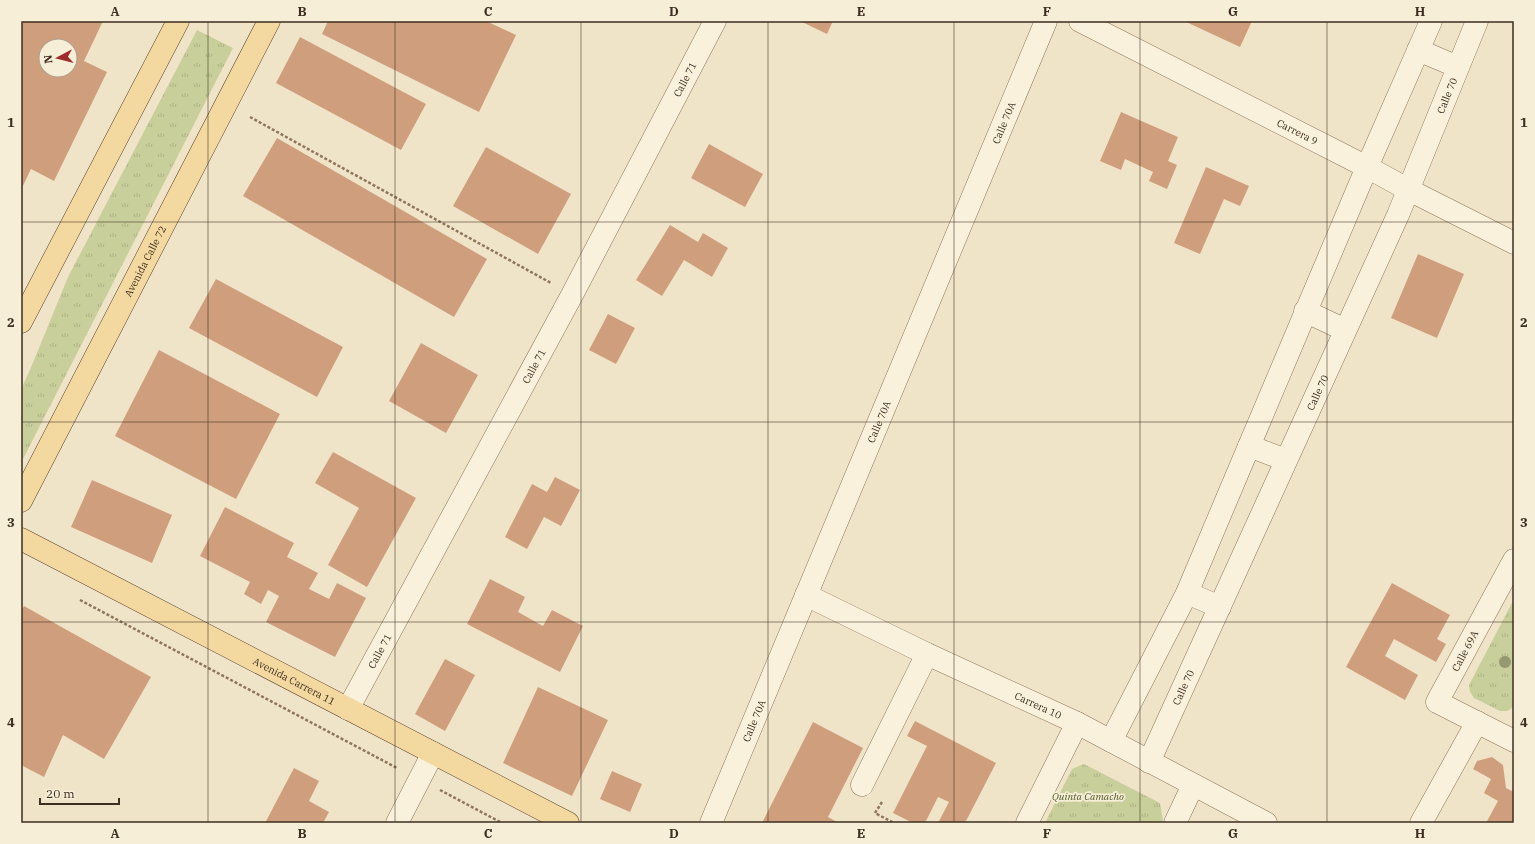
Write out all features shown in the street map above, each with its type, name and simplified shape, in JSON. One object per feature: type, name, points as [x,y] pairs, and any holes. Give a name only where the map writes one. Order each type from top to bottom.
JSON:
[{"type":"main road","points":[[21,322],[178,21]]},
{"type":"main road","name":"Avenida Calle 72","points":[[21,501],[269,21]]},
{"type":"main road","name":"Avenida Carrera 11","points":[[21,539],[568,823]]},
{"type":"street","name":"Calle 71","points":[[348,709],[572,295],[715,21]]},
{"type":"street","name":"Calle 70A","points":[[711,823],[1046,21]]},
{"type":"street","name":"Carrera 9","points":[[1080,21],[1367,166],[1409,190],[1514,243]]},
{"type":"street","points":[[1111,742],[1187,593],[1305,311],[1431,21]]},
{"type":"street","name":"Calle 70","points":[[1150,762],[1409,190],[1477,21]]},
{"type":"street","points":[[1418,50],[1458,67]]},
{"type":"street","points":[[1305,311],[1346,330]]},
{"type":"street","points":[[1249,446],[1286,460]]},
{"type":"street","name":"Calle 69A","points":[[1514,560],[1437,702],[1514,741]]},
{"type":"street","points":[[1187,593],[1220,607]]},
{"type":"street","name":"Carrera 10","points":[[806,595],[927,654],[1077,723],[1266,823]]},
{"type":"street","points":[[862,785],[927,654]]},
{"type":"street","points":[[1421,823],[1477,722]]},
{"type":"street","points":[[1026,823],[1077,723]]},
{"type":"street","points":[[398,823],[433,753]]},
{"type":"street","points":[[1175,823],[1193,784]]},
{"type":"path","points":[[250,117],[572,295]]},
{"type":"path","points":[[77,598],[502,823]]},
{"type":"green space","points":[[197,30],[233,48],[23,459],[21,458],[21,389],[68,277]]},
{"type":"green space","points":[[1514,599],[1514,705],[1507,711],[1500,711],[1474,698],[1470,692],[1469,685]]},
{"type":"green space","name":"Quinta Camacho","points":[[1084,764],[1160,803],[1163,820],[1162,823],[1045,823],[1072,769]]},
{"type":"building","points":[[21,21],[103,21],[84,61],[107,72],[54,181],[31,169],[21,190]]},
{"type":"building","points":[[328,21],[486,21],[516,35],[479,112],[322,34]]},
{"type":"building","points":[[800,21],[833,21],[827,34]]},
{"type":"building","points":[[1184,21],[1252,21],[1240,47]]},
{"type":"building","points":[[300,37],[426,104],[401,150],[276,83]]},
{"type":"building","points":[[1121,112],[1178,137],[1168,161],[1177,165],[1167,189],[1149,181],[1153,172],[1125,159],[1121,170],[1100,161]]},
{"type":"building","points":[[277,138],[487,259],[454,317],[243,196]]},
{"type":"building","points":[[709,144],[763,174],[745,207],[691,178]]},
{"type":"building","points":[[486,147],[571,194],[538,254],[453,206]]},
{"type":"building","points":[[1206,167],[1249,186],[1240,206],[1224,199],[1200,254],[1174,243]]},
{"type":"building","points":[[670,225],[698,242],[703,233],[728,248],[712,277],[684,260],[662,296],[636,280]]},
{"type":"building","points":[[1418,254],[1464,274],[1437,338],[1391,318]]},
{"type":"building","points":[[216,279],[343,347],[317,397],[189,328]]},
{"type":"building","points":[[608,314],[635,328],[616,364],[589,350]]},
{"type":"building","points":[[421,343],[478,375],[446,433],[389,401]]},
{"type":"building","points":[[159,350],[280,414],[236,499],[115,436]]},
{"type":"building","points":[[333,452],[416,498],[367,587],[328,565],[359,508],[315,483]]},
{"type":"building","points":[[555,477],[580,490],[561,526],[544,517],[527,549],[505,537],[532,484],[547,492]]},
{"type":"building","points":[[92,480],[172,515],[152,563],[71,527]]},
{"type":"building","points":[[225,507],[294,543],[287,557],[318,573],[309,589],[329,599],[337,583],[366,598],[335,657],[266,622],[279,596],[268,590],[261,604],[244,594],[250,582],[200,556]]},
{"type":"building","points":[[490,579],[525,597],[518,612],[543,626],[552,610],[583,626],[560,672],[467,624]]},
{"type":"building","points":[[1392,583],[1450,615],[1437,639],[1446,644],[1436,662],[1394,639],[1385,656],[1418,675],[1405,700],[1346,667]]},
{"type":"building","points":[[24,606],[151,677],[104,759],[63,735],[44,777],[21,765],[21,611]]},
{"type":"building","points":[[445,659],[475,675],[445,731],[415,714]]},
{"type":"building","points":[[538,687],[608,720],[572,796],[503,763]]},
{"type":"building","points":[[915,721],[996,763],[965,823],[938,823],[949,802],[938,797],[925,823],[913,823],[893,813],[927,746],[907,736]]},
{"type":"building","points":[[813,722],[863,748],[828,817],[839,823],[762,823]]},
{"type":"building","points":[[1492,757],[1503,765],[1506,788],[1514,792],[1514,823],[1486,823],[1498,801],[1484,793],[1491,779],[1473,769],[1477,761]]},
{"type":"building","points":[[294,768],[319,781],[309,801],[329,812],[323,823],[265,823]]},
{"type":"building","points":[[612,771],[642,784],[630,812],[600,799]]}]
